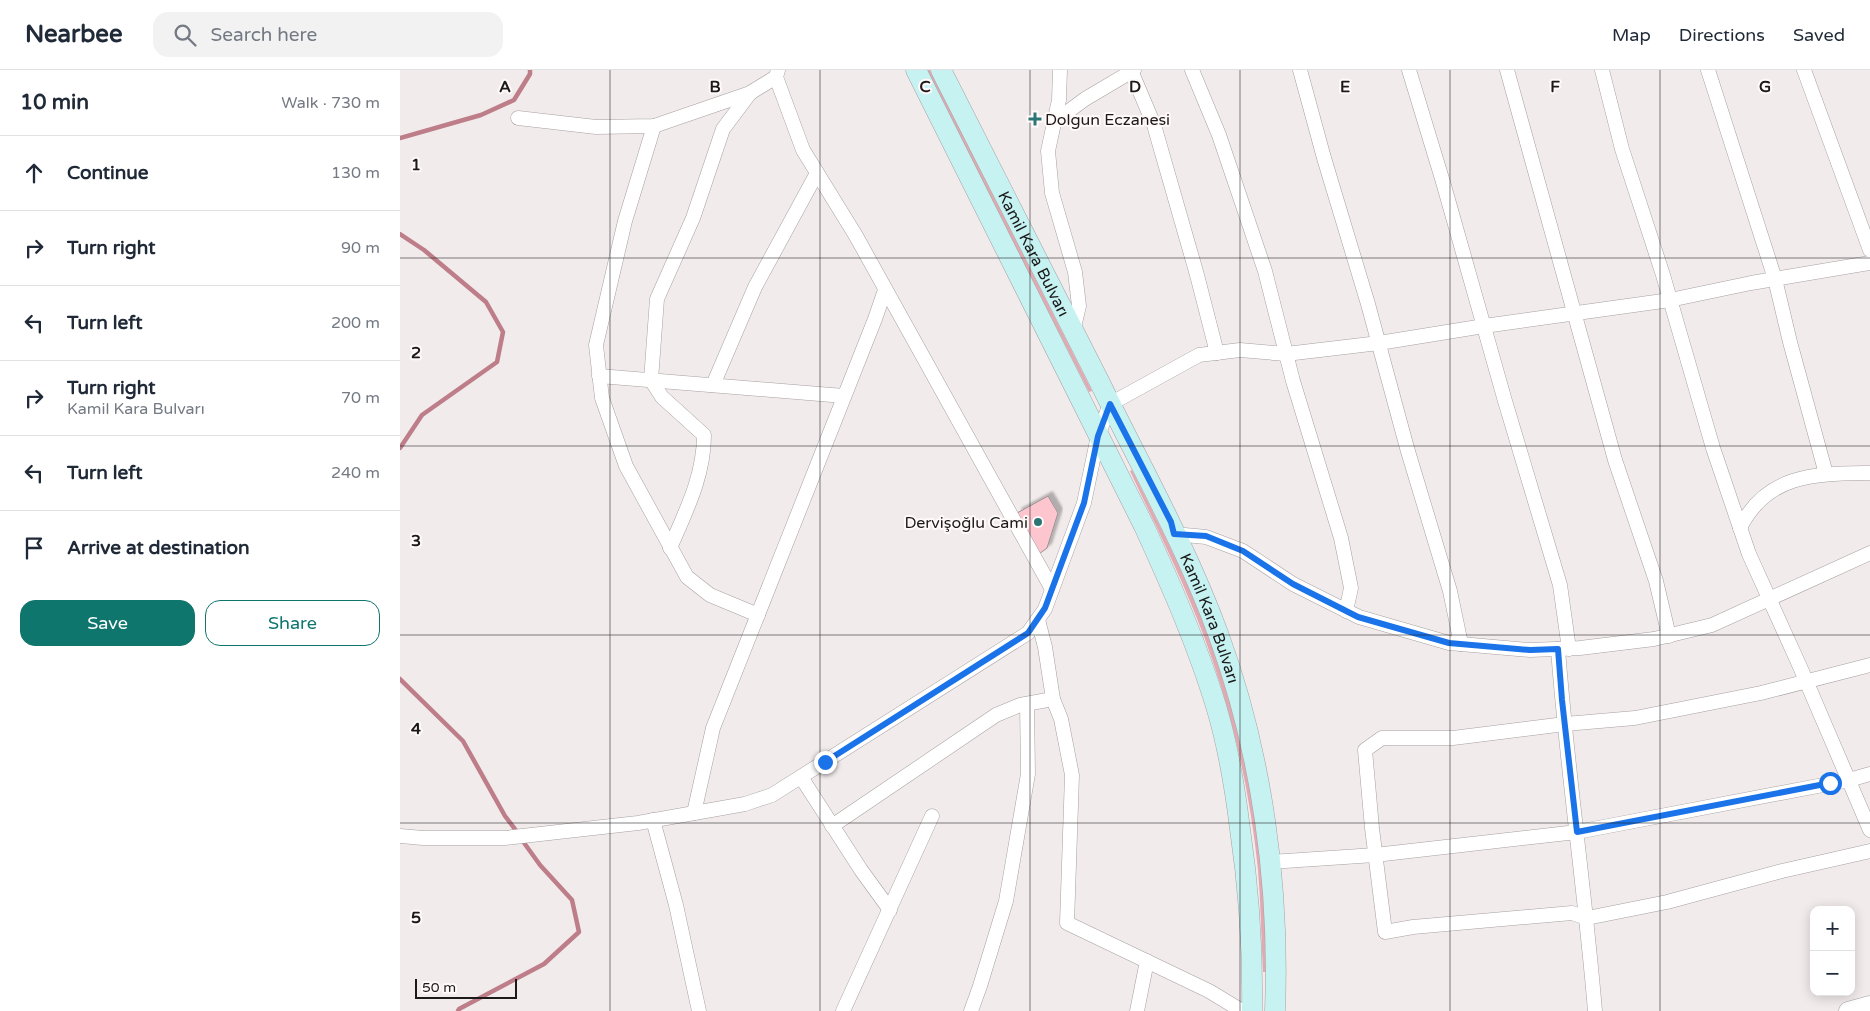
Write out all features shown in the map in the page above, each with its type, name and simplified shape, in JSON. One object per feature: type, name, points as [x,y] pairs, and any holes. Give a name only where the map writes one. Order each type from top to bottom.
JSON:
[{"type":"main road","name":"Kamil Kara Bulvarı","points":[[916,70],[1178,599],[1216,707],[1231,770],[1243,850],[1252,943],[1252,1011]]},
{"type":"main road","name":"Kamil Kara Bulvarı","points":[[941,70],[1171,522],[1174,534],[1185,553],[1209,610],[1237,693],[1265,823],[1270,862],[1276,954],[1275,1011]]},
{"type":"street","points":[[1060,70],[1059,100],[1048,151],[1052,193],[1075,272],[1079,306],[1073,331]]},
{"type":"street","points":[[1192,70],[1219,135],[1262,262],[1286,354],[1341,538],[1351,588],[1346,611]]},
{"type":"street","points":[[1300,70],[1407,448],[1450,591],[1461,644]]},
{"type":"street","points":[[1409,70],[1560,585],[1564,649],[1565,724],[1587,918],[1595,1011]]},
{"type":"street","points":[[1507,70],[1616,460],[1656,581],[1669,636]]},
{"type":"street","points":[[1602,70],[1622,149],[1670,300],[1713,448],[1749,554],[1806,680],[1870,830]]},
{"type":"street","points":[[1708,70],[1775,279],[1826,474]]},
{"type":"street","points":[[1804,70],[1870,250]]},
{"type":"street","points":[[1054,122],[1085,99],[1133,71],[1154,125],[1217,353]]},
{"type":"street","points":[[670,548],[695,491],[704,449],[704,435],[662,396],[652,380],[657,299],[693,218],[723,129],[750,93],[777,73],[804,150],[856,236],[1052,589]]},
{"type":"street","points":[[518,118],[596,127],[654,126],[750,93]]},
{"type":"street","points":[[654,126],[625,221],[596,345],[602,398],[626,466],[687,577],[710,595],[758,615]]},
{"type":"street","points":[[713,385],[755,287],[817,173]]},
{"type":"street","points":[[400,836],[423,838],[505,838],[653,820],[745,804],[772,795],[1028,633],[1045,608],[1084,503],[1098,436],[1110,404],[1199,354],[1240,350],[1286,354],[1379,344],[1484,326],[1670,300],[1775,279],[1870,263]]},
{"type":"street","points":[[694,813],[713,728],[885,290]]},
{"type":"street","points":[[599,376],[844,396]]},
{"type":"street","points":[[1740,528],[1746,516],[1772,490],[1803,476],[1870,473]]},
{"type":"street","points":[[1174,534],[1206,536],[1243,551],[1293,584],[1368,620],[1449,643],[1530,650],[1564,649],[1654,639],[1712,625],[1870,553]]},
{"type":"street","points":[[1038,620],[1053,699],[1061,719],[1072,775],[1067,923],[1209,991],[1242,1011]]},
{"type":"street","points":[[1870,665],[1761,693],[1635,718],[1565,724],[1453,738],[1382,738],[1365,750],[1375,855],[1385,932],[1413,927],[1572,913],[1587,918],[1667,902],[1782,871],[1870,851]]},
{"type":"street","points":[[832,826],[996,715],[1020,705],[1053,699]]},
{"type":"street","points":[[971,1011],[1006,901],[1028,774],[1027,704]]},
{"type":"street","points":[[1270,862],[1375,855],[1577,832],[1849,780],[1870,774]]},
{"type":"street","points":[[801,777],[890,910]]},
{"type":"street","points":[[843,1011],[932,816]]},
{"type":"street","points":[[653,820],[676,905],[699,1011]]},
{"type":"street","points":[[1136,1011],[1147,960]]},
{"type":"street","points":[[1848,1011],[1870,1006]]},
{"type":"shaded area","points":[[926,70],[930,70],[1092,391],[1089,392]]},
{"type":"shaded area","points":[[1132,470],[1201,616],[1235,720],[1253,802],[1257,830],[1263,885],[1267,972],[1263,972],[1259,883],[1255,843],[1235,736],[1212,659],[1194,611],[1130,471]]},
{"type":"building","name":"Dervişoğlu Cami","points":[[1048,496],[1058,513],[1047,548],[1039,554],[1017,513]]},
{"type":"waterway","points":[[400,138],[481,115],[514,100],[530,74],[530,70]]},
{"type":"waterway","points":[[400,234],[424,250],[486,302],[503,332],[497,362],[422,415],[400,448]]},
{"type":"waterway","points":[[400,679],[463,741],[505,816],[518,833]]},
{"type":"waterway","points":[[458,1011],[544,964],[579,932],[572,900],[540,865],[522,840]]},
{"type":"place","name":"Dolgun Eczanesi","points":[[1035,119]]},
{"type":"place","name":"Dervişoğlu Cami","points":[[1038,522]]},
{"type":"route","points":[[825,762],[1028,633],[1045,608],[1084,503],[1098,436],[1110,404],[1171,522],[1174,534],[1206,536],[1243,551],[1293,584],[1358,617],[1449,643],[1530,650],[1558,649],[1577,832],[1830,783]]}]
